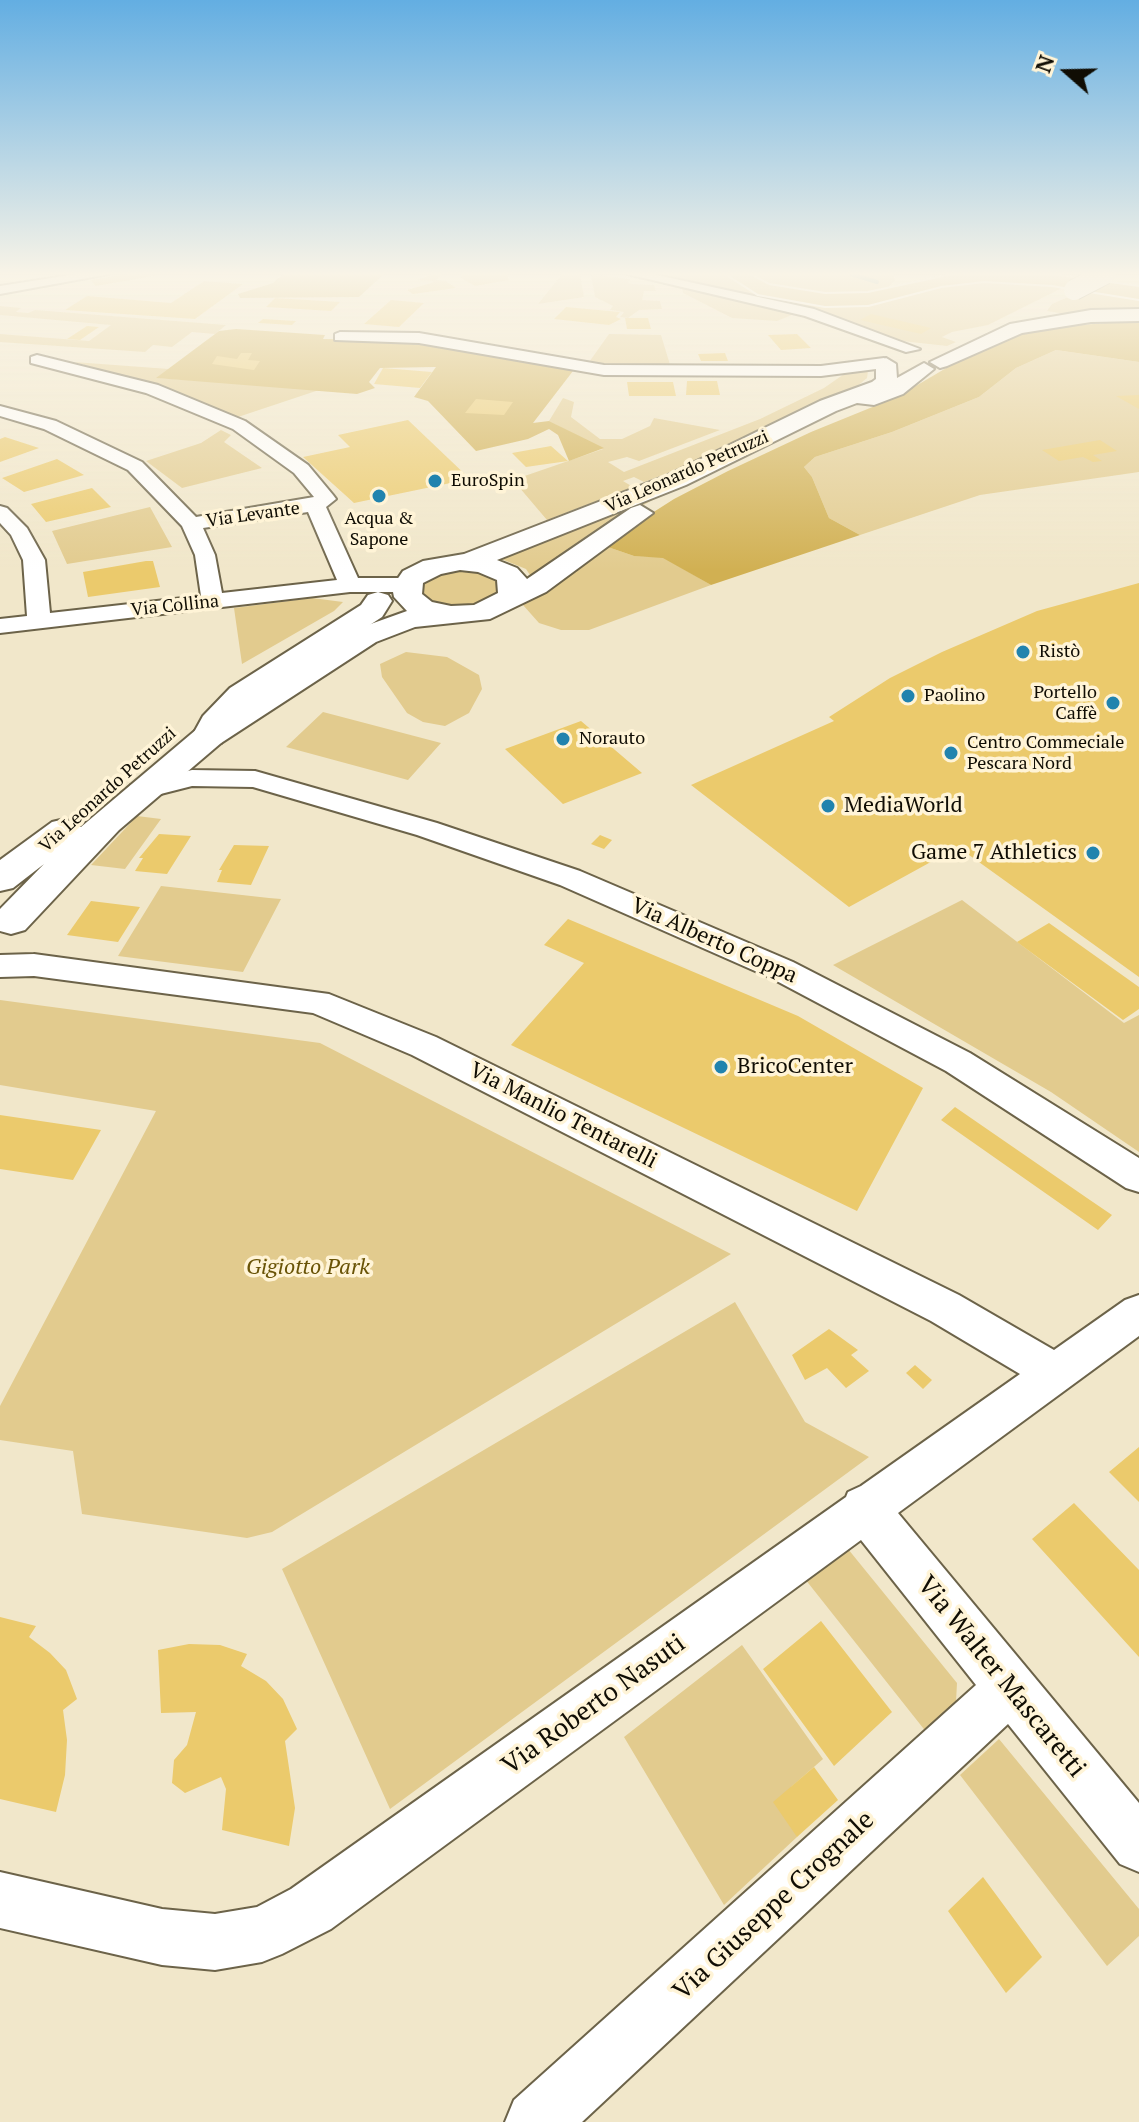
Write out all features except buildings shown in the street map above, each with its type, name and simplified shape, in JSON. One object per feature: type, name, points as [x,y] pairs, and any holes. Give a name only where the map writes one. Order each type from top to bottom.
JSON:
[{"type":"main road","name":"Via Leonardo Petruzzi","points":[[468,562],[667,484],[828,406],[880,387],[887,380],[886,373]]},
{"type":"main road","name":"Via Leonardo Petruzzi","points":[[9,944],[69,858],[141,791],[209,736],[365,636],[409,619],[480,613],[504,603],[512,596],[536,586],[614,530],[674,494],[845,408],[895,389],[910,373]]},
{"type":"main road","points":[[387,586],[468,562],[507,574],[514,581],[512,596]]},
{"type":"main road","name":"Via Leonardo Petruzzi","points":[[209,736],[219,716],[235,700],[372,611],[387,586]]},
{"type":"main road","name":"Via Leonardo Petruzzi","points":[[0,879],[63,832],[169,735],[227,690],[387,586]]},
{"type":"main road","points":[[387,586],[413,603],[441,614]]},
{"type":"street","points":[[89,373],[152,389],[239,425],[301,469],[326,499],[315,505],[387,586]]},
{"type":"street","name":"Via Levante","points":[[0,411],[50,425],[135,466],[191,524],[205,555],[213,602]]},
{"type":"street","name":"Via Levante","points":[[191,524],[315,505]]},
{"type":"street","points":[[0,512],[20,532],[34,560],[39,621]]},
{"type":"street","name":"Via Collina","points":[[0,626],[387,586]]},
{"type":"street","name":"Via Alberto Coppa","points":[[209,736],[223,755],[255,779]]},
{"type":"street","name":"Via Alberto Coppa","points":[[141,791],[192,778],[255,779],[397,820],[541,867],[782,970],[958,1062],[1139,1177]]},
{"type":"street","name":"Via Manlio Tentarelli","points":[[9,944],[318,1002],[382,1026],[945,1308],[1055,1373]]},
{"type":"street","name":"Via Roberto Nasuti","points":[[0,1900],[186,1941],[215,1942],[262,1934],[311,1909],[1139,1313]]},
{"type":"street","name":"Via Walter Mascaretti","points":[[864,1508],[1139,1845]]},
{"type":"street","name":"Via Giuseppe Crognale","points":[[536,2122],[680,1994],[1010,1688]]},
{"type":"green space","points":[[112,373],[164,373],[158,378],[322,389],[232,419],[147,383]]},
{"type":"green space","points":[[846,373],[868,373],[867,378],[855,388],[829,402],[711,457],[644,482],[634,477],[623,481],[633,487],[547,520],[513,480],[603,449],[549,421],[563,398],[574,402],[571,417],[600,439],[622,439],[650,426],[654,418],[720,430],[639,461],[627,457],[608,462],[624,472],[760,419],[824,388]]},
{"type":"green space","points":[[1010,373],[1139,373],[1139,472],[980,495],[860,535],[829,518],[812,477],[804,467],[815,457],[892,432],[979,397]]},
{"type":"green space","points":[[221,430],[231,435],[224,442],[262,468],[182,488],[146,461],[201,443]]},
{"type":"green space","points":[[678,486],[631,512],[534,581],[526,569],[499,558]]},
{"type":"green space","points":[[150,507],[172,547],[67,564],[52,531]]},
{"type":"green space","points":[[602,545],[634,556],[663,557],[711,585],[589,630],[561,630],[539,623],[523,605]]},
{"type":"green space","points":[[471,568],[501,579],[502,593],[486,604],[460,608],[434,604],[421,593],[425,580],[433,574]]},
{"type":"green space","points":[[312,598],[343,602],[334,611],[242,664],[234,608]]},
{"type":"green space","points":[[406,652],[447,657],[479,675],[482,689],[469,713],[445,726],[423,722],[407,713],[382,677],[380,664]]},
{"type":"green space","points":[[323,712],[441,743],[408,780],[286,747]]},
{"type":"green space","points":[[137,816],[161,819],[125,869],[91,865]]},
{"type":"green space","points":[[161,886],[281,899],[243,972],[118,956]]},
{"type":"green space","points":[[962,900],[1124,1023],[1139,1015],[1139,1152],[1051,1092],[833,965]]},
{"type":"green space","name":"Gigiotto Park","points":[[0,1000],[320,1043],[731,1254],[272,1532],[247,1538],[82,1514],[73,1451],[0,1440],[0,1406],[156,1111],[0,1085]]},
{"type":"green space","points":[[735,1302],[805,1422],[869,1457],[390,1809],[282,1569]]},
{"type":"green space","points":[[848,1549],[957,1683],[956,1702],[927,1733],[805,1579]]},
{"type":"green space","points":[[742,1645],[823,1759],[791,1787],[797,1837],[724,1905],[624,1737]]},
{"type":"green space","points":[[999,1739],[1139,1909],[1139,1936],[1107,1966],[960,1775]]},
{"type":"shaded area","points":[[163,373],[376,373],[369,382],[375,388],[357,394],[156,378]]},
{"type":"shaded area","points":[[432,373],[571,373],[533,423],[549,421],[604,448],[569,461],[558,435],[549,429],[528,439],[476,451],[428,401],[414,397]]},
{"type":"shaded area","points":[[938,373],[1010,373],[979,397],[892,432],[815,457],[804,467],[812,477],[829,518],[860,535],[711,585],[663,558],[634,556],[602,545],[674,499],[728,471],[811,432],[897,397]]},
{"type":"place","name":"EuroSpin","points":[[435,481]]},
{"type":"place","name":"Acqua & Sapone","points":[[379,496]]},
{"type":"place","name":"Ristò","points":[[1023,652]]},
{"type":"place","name":"Paolino","points":[[908,696]]},
{"type":"place","name":"Portello Caffè","points":[[1113,703]]},
{"type":"place","name":"Norauto","points":[[563,739]]},
{"type":"place","name":"Centro Commeciale Pescara Nord","points":[[951,753]]},
{"type":"place","name":"MediaWorld","points":[[828,806]]},
{"type":"place","name":"Game 7 Athletics","points":[[1093,853]]},
{"type":"place","name":"BricoCenter","points":[[721,1067]]}]
